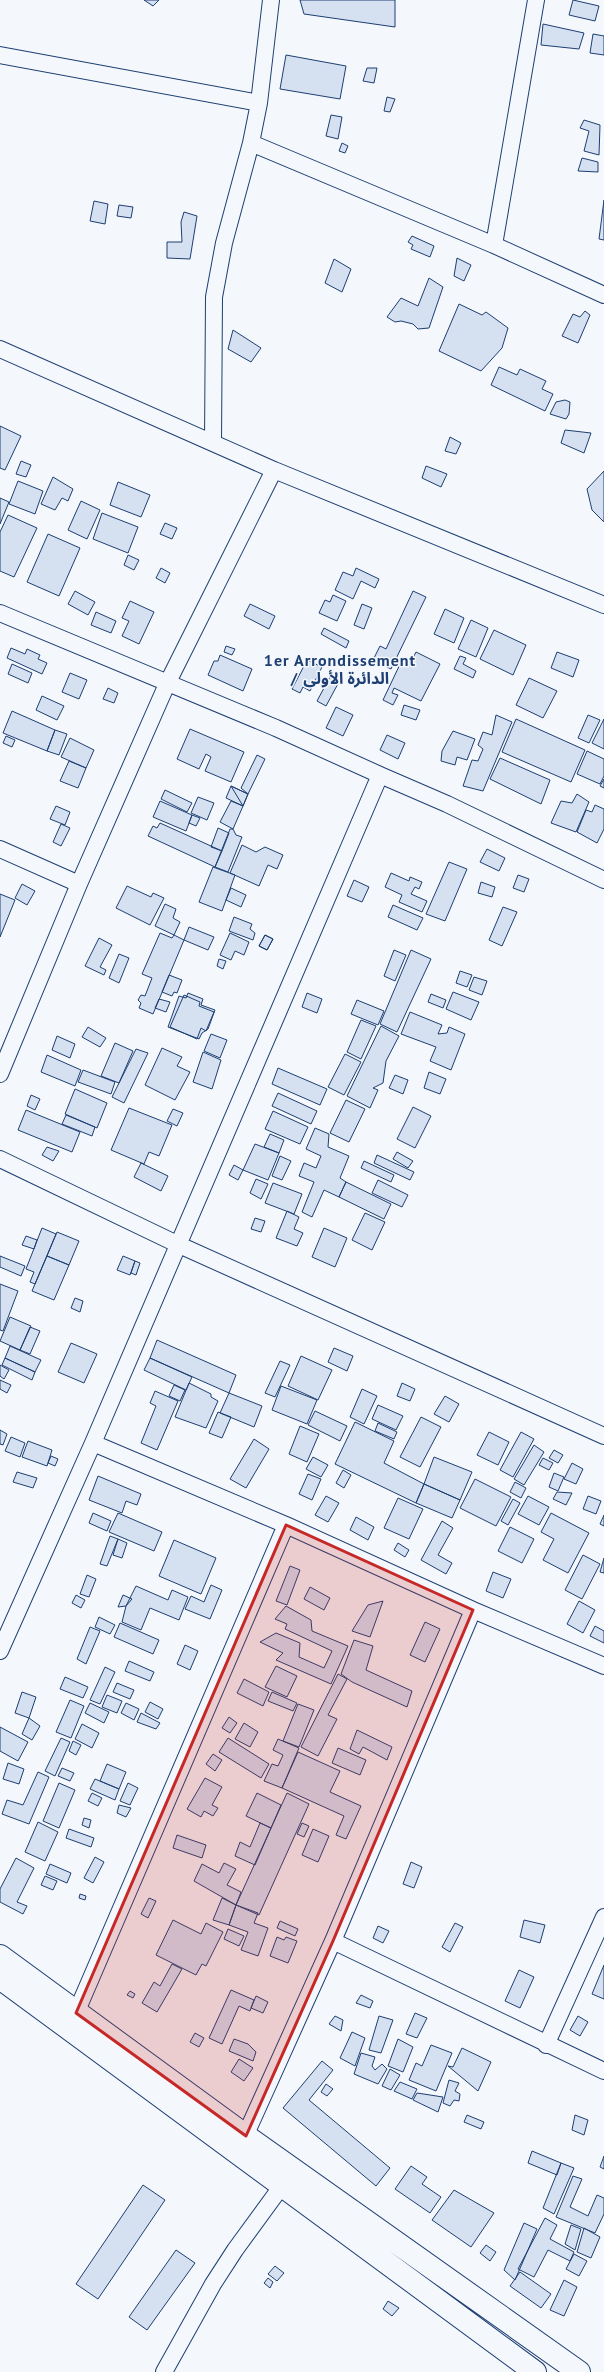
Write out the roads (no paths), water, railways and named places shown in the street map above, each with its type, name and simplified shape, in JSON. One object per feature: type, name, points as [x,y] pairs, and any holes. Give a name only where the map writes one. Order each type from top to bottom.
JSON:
[{"type":"street","points":[[213,442],[214,297],[224,243],[252,143],[259,103],[271,0]]},
{"type":"street","points":[[494,245],[536,0]]},
{"type":"street","points":[[0,55],[259,103]]},
{"type":"street","points":[[252,143],[494,245],[604,295]]},
{"type":"street","points":[[0,349],[274,470],[604,604]]},
{"type":"street","points":[[0,1074],[79,884],[167,684],[274,470]]},
{"type":"street","points":[[0,613],[167,684],[276,728],[447,804],[604,880]]},
{"type":"street","points":[[0,1651],[93,1443],[177,1244],[380,775]]},
{"type":"street","points":[[0,849],[79,884]]},
{"type":"street","points":[[0,1159],[177,1244],[604,1436]]},
{"type":"street","points":[[93,1443],[286,1525],[473,1610],[604,1666]]},
{"type":"street","points":[[76,2013],[286,1525]]},
{"type":"street","points":[[241,2145],[333,1940],[473,1610]]},
{"type":"street","points":[[546,2045],[604,1917]]},
{"type":"street","points":[[333,1940],[546,2045],[604,2071]]},
{"type":"street","points":[[0,1956],[76,2013],[241,2145],[281,2187],[536,2372]]},
{"type":"street","points":[[0,1978],[241,2145],[579,2372]]},
{"type":"street","points":[[164,2372],[213,2284],[235,2250],[281,2187]]},
{"type":"district","name":"1er Arrondissement / الدائرة الأولى","points":[[340,669]]}]
